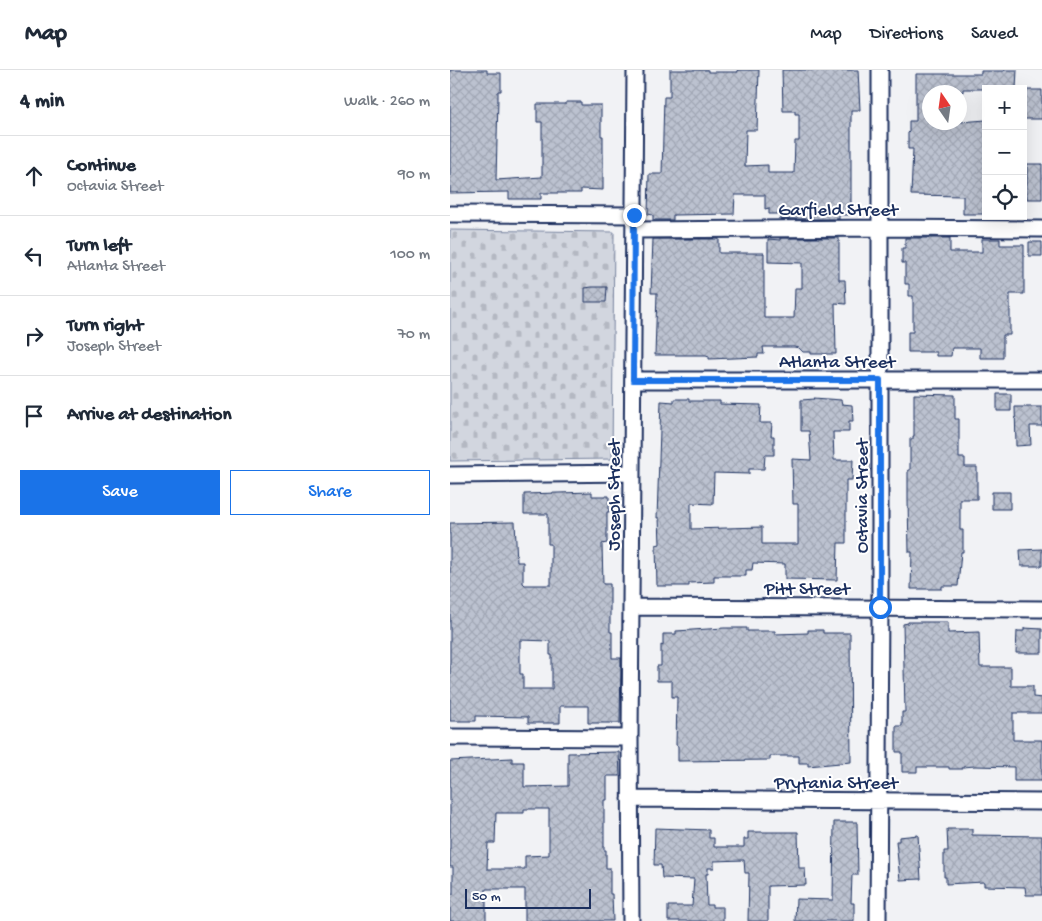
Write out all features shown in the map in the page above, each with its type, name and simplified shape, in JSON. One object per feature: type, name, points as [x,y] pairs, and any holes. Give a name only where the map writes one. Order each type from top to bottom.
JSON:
[{"type":"street","name":"Joseph Street","points":[[630,921],[635,70]]},
{"type":"street","name":"Octavia Street","points":[[878,921],[880,802],[880,70]]},
{"type":"street","name":"Garfield Street","points":[[450,214],[634,222],[880,228],[1042,229]]},
{"type":"street","name":"Atlanta Street","points":[[633,380],[1042,380]]},
{"type":"street","points":[[450,475],[632,473]]},
{"type":"street","name":"Pitt Street","points":[[631,607],[1042,609]]},
{"type":"street","points":[[450,738],[630,738]]},
{"type":"street","name":"Prytania Street","points":[[630,800],[1042,802]]},
{"type":"green space","points":[[450,230],[614,232],[612,459],[450,461]]},
{"type":"building","points":[[450,70],[487,70],[487,73],[501,73],[501,91],[498,91],[496,180],[542,177],[542,122],[537,122],[537,104],[581,102],[581,105],[601,105],[603,190],[581,189],[581,193],[541,193],[541,199],[509,199],[509,192],[450,193]]},
{"type":"building","points":[[670,70],[738,72],[737,70],[759,70],[757,130],[746,130],[745,166],[768,165],[768,173],[794,173],[795,141],[799,141],[799,114],[795,114],[795,111],[783,111],[782,70],[858,70],[860,110],[851,110],[851,215],[839,215],[839,219],[780,219],[780,214],[769,214],[769,208],[765,209],[765,195],[735,195],[734,214],[673,215],[673,220],[653,220],[653,215],[648,214],[649,174],[662,174],[664,97],[670,97]]},
{"type":"building","points":[[1017,70],[1016,85],[982,85],[982,89],[967,89],[967,85],[922,85],[922,130],[967,130],[967,121],[982,120],[982,214],[963,214],[963,196],[911,195],[913,149],[908,149],[908,133],[909,121],[916,121],[916,74],[981,74],[981,71]]},
{"type":"building","points":[[1027,90],[1042,90],[1042,119],[1027,119]]},
{"type":"building","points":[[1027,164],[1042,164],[1042,199],[1027,199]]},
{"type":"building","points":[[780,238],[839,238],[839,280],[845,280],[846,304],[835,303],[836,354],[811,354],[811,352],[803,352],[799,348],[794,347],[763,347],[764,354],[758,354],[758,357],[709,359],[709,356],[706,355],[655,355],[657,293],[651,293],[653,239],[719,239],[719,253],[764,253],[764,318],[794,318],[795,288],[802,288],[802,263],[768,262],[768,239],[780,240]]},
{"type":"building","points":[[905,238],[950,238],[950,252],[982,252],[982,239],[1000,239],[1000,245],[1024,245],[1024,294],[1010,294],[1010,335],[1003,335],[1003,358],[980,358],[980,348],[952,348],[951,356],[936,356],[936,352],[908,352],[908,332],[913,332],[913,296],[909,296],[909,284],[905,284],[905,263],[902,263],[902,248],[905,248]]},
{"type":"building","points":[[1029,242],[1042,242],[1042,256],[1029,256]]},
{"type":"building","points":[[607,287],[606,302],[585,302],[585,288]]},
{"type":"building","points":[[914,394],[955,395],[955,419],[959,419],[959,458],[965,458],[965,467],[977,467],[977,499],[960,499],[960,530],[963,530],[963,552],[961,552],[958,586],[942,586],[942,589],[911,589],[912,552],[909,552],[908,470],[910,470],[910,439],[913,439],[914,436]]},
{"type":"building","points":[[997,394],[1011,394],[1011,411],[997,411]]},
{"type":"building","points":[[814,398],[841,400],[842,404],[852,405],[853,421],[849,421],[849,432],[833,432],[834,460],[853,460],[852,480],[846,480],[846,543],[838,543],[837,580],[785,579],[785,564],[753,563],[752,570],[746,570],[746,576],[714,576],[714,582],[689,583],[689,586],[657,586],[656,545],[660,544],[659,518],[657,518],[661,401],[674,402],[674,399],[689,399],[689,401],[720,401],[720,404],[761,405],[760,423],[772,423],[771,436],[774,436],[774,455],[765,455],[764,469],[749,469],[749,474],[714,473],[713,504],[691,503],[691,529],[762,527],[762,544],[798,544],[798,504],[793,504],[792,459],[811,460],[809,431],[801,431],[801,400]]},
{"type":"building","points":[[1015,407],[1042,407],[1042,426],[1030,426],[1031,445],[1016,446]]},
{"type":"building","points":[[592,492],[592,496],[609,496],[607,543],[602,544],[603,584],[610,584],[612,658],[621,658],[620,723],[588,723],[588,706],[560,706],[560,723],[528,723],[528,717],[476,716],[476,721],[450,721],[450,523],[515,522],[517,562],[523,562],[523,583],[525,585],[551,585],[551,544],[548,544],[548,514],[524,514],[524,494]],"holes":[[[520,640],[550,641],[552,689],[523,689],[523,674],[520,674]]]},
{"type":"building","points":[[992,492],[1010,492],[1010,509],[992,509]]},
{"type":"building","points":[[1042,549],[1042,566],[1021,566],[1020,550]]},
{"type":"building","points":[[908,622],[948,622],[948,633],[979,632],[980,667],[1011,667],[1011,686],[1033,686],[1033,697],[1042,698],[1042,713],[1013,713],[1013,740],[1042,740],[1042,781],[1014,781],[1014,767],[975,766],[963,767],[963,769],[949,769],[949,767],[917,767],[917,772],[902,772],[902,752],[896,752],[896,726],[902,726],[902,712],[905,712],[903,624]]},
{"type":"building","points":[[747,628],[747,631],[775,631],[775,634],[808,633],[808,630],[823,630],[823,633],[850,633],[851,762],[808,766],[808,763],[799,763],[799,756],[770,756],[770,760],[678,761],[678,746],[676,745],[677,697],[672,697],[672,681],[657,681],[657,666],[661,666],[663,634],[676,634],[676,631]]},
{"type":"building","points":[[1024,628],[1042,629],[1042,653],[1016,653],[1017,631],[1024,631]]},
{"type":"building","points":[[619,752],[620,776],[607,776],[607,800],[604,800],[604,850],[606,850],[606,868],[610,868],[613,921],[525,921],[525,889],[486,889],[486,921],[450,921],[453,867],[450,867],[450,761],[512,758],[512,762],[524,762],[524,787],[568,786],[568,753]],"holes":[[[524,809],[549,809],[549,855],[525,856],[525,869],[487,869],[488,843],[495,843],[496,813],[524,813]]]},
{"type":"building","points":[[834,822],[857,822],[858,875],[852,875],[851,903],[854,903],[854,921],[795,921],[796,899],[833,900]]},
{"type":"building","points":[[655,828],[709,830],[709,838],[714,838],[714,847],[744,847],[744,839],[748,839],[748,832],[798,832],[799,868],[805,868],[806,885],[768,886],[768,921],[748,921],[749,873],[745,873],[744,860],[714,861],[714,868],[708,868],[708,874],[706,874],[707,905],[723,907],[723,921],[668,921],[668,906],[692,906],[694,879],[662,878],[661,865],[654,865]]},
{"type":"building","points":[[947,829],[972,829],[972,835],[1042,836],[1042,895],[1026,895],[1025,887],[984,886],[984,882],[946,884],[946,877],[944,877],[944,851],[948,851]]},
{"type":"building","points":[[918,835],[921,879],[900,880],[896,841],[899,841],[899,837]]},
{"type":"route","points":[[634,215],[633,380],[880,380],[880,607]]}]
